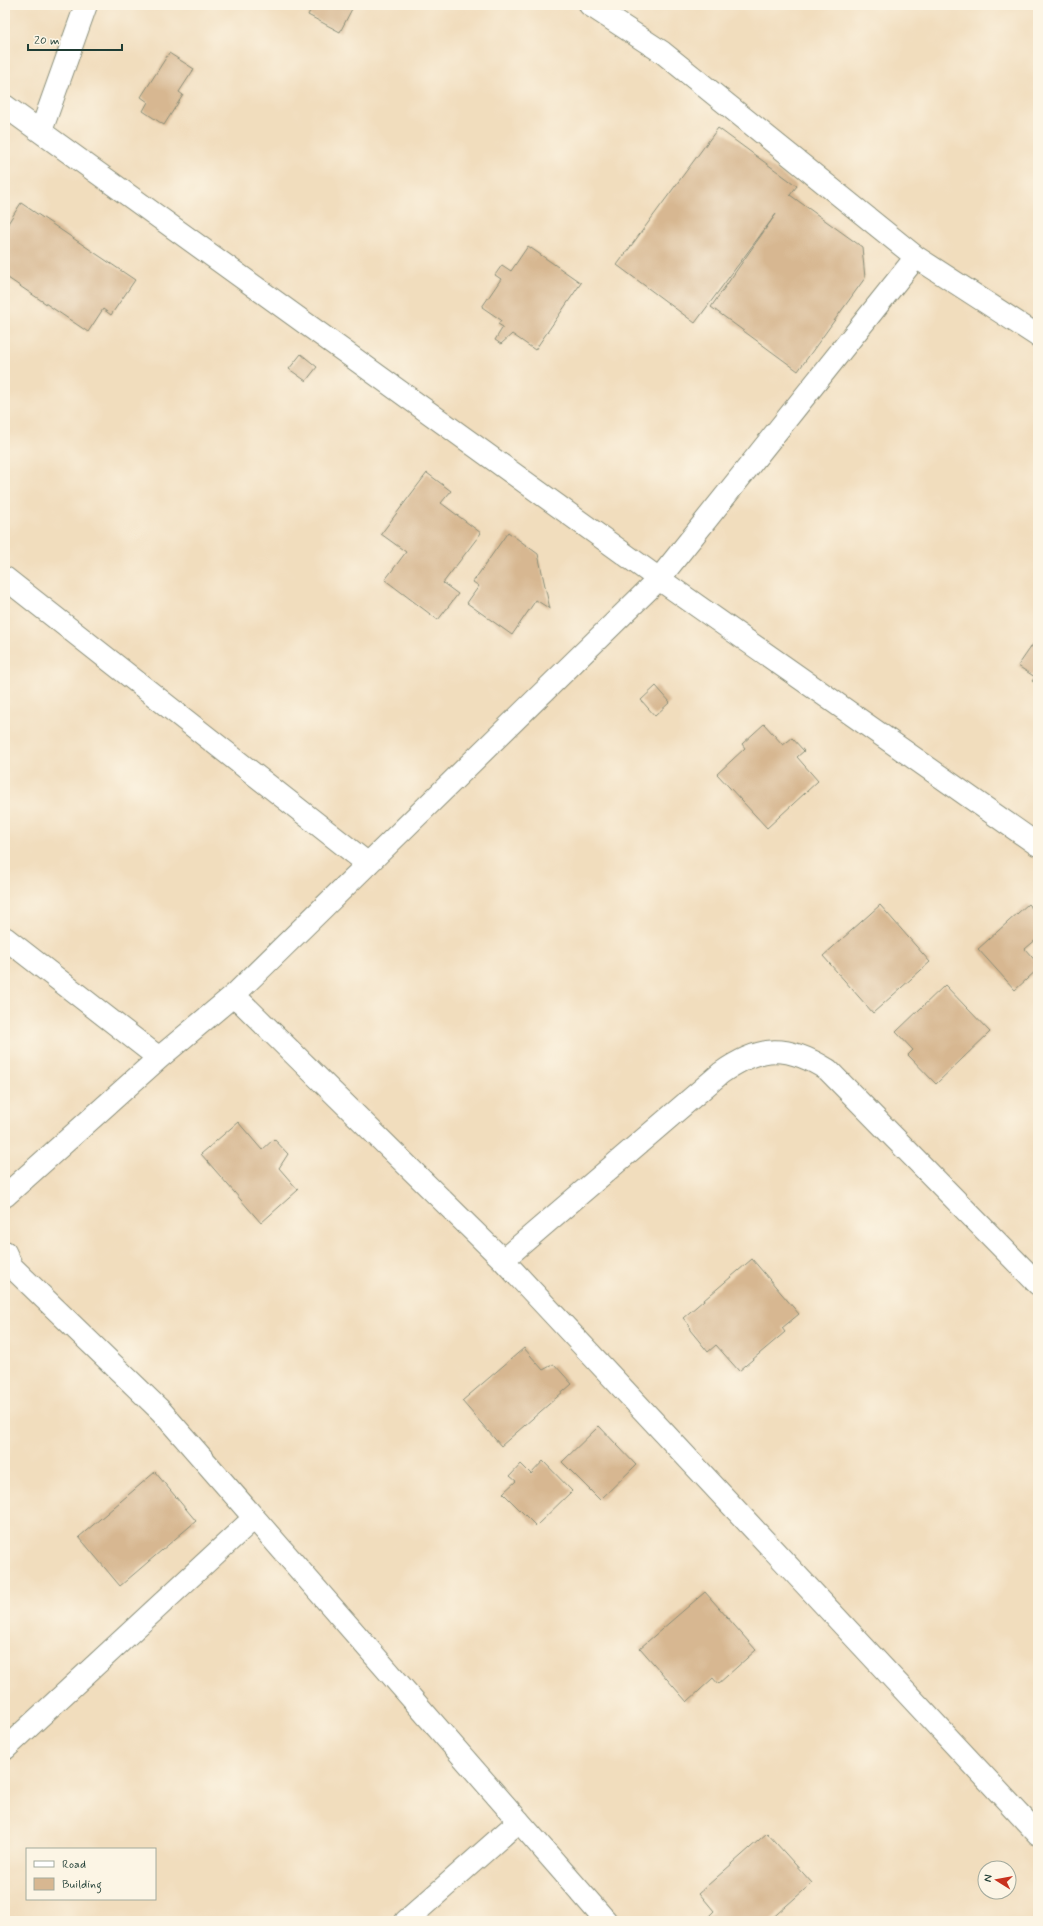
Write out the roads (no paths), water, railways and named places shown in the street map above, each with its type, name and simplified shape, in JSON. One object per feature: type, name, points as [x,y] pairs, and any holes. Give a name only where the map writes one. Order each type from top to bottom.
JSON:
[{"type":"street","points":[[41,131],[86,5]]},
{"type":"street","points":[[590,5],[662,52],[916,258],[1038,336]]},
{"type":"street","points":[[5,106],[659,579],[1038,845]]},
{"type":"street","points":[[5,1196],[159,1058],[234,995],[659,579],[916,258]]},
{"type":"street","points":[[5,578],[368,864]]},
{"type":"street","points":[[5,938],[159,1058]]},
{"type":"street","points":[[234,995],[503,1260],[1038,1834]]},
{"type":"street","points":[[503,1260],[721,1073],[740,1060],[762,1052],[786,1051],[808,1057],[828,1070],[1038,1284]]},
{"type":"street","points":[[5,1252],[12,1266],[161,1411],[606,1921]]},
{"type":"street","points":[[5,1749],[254,1518]]},
{"type":"street","points":[[406,1921],[519,1821]]}]
